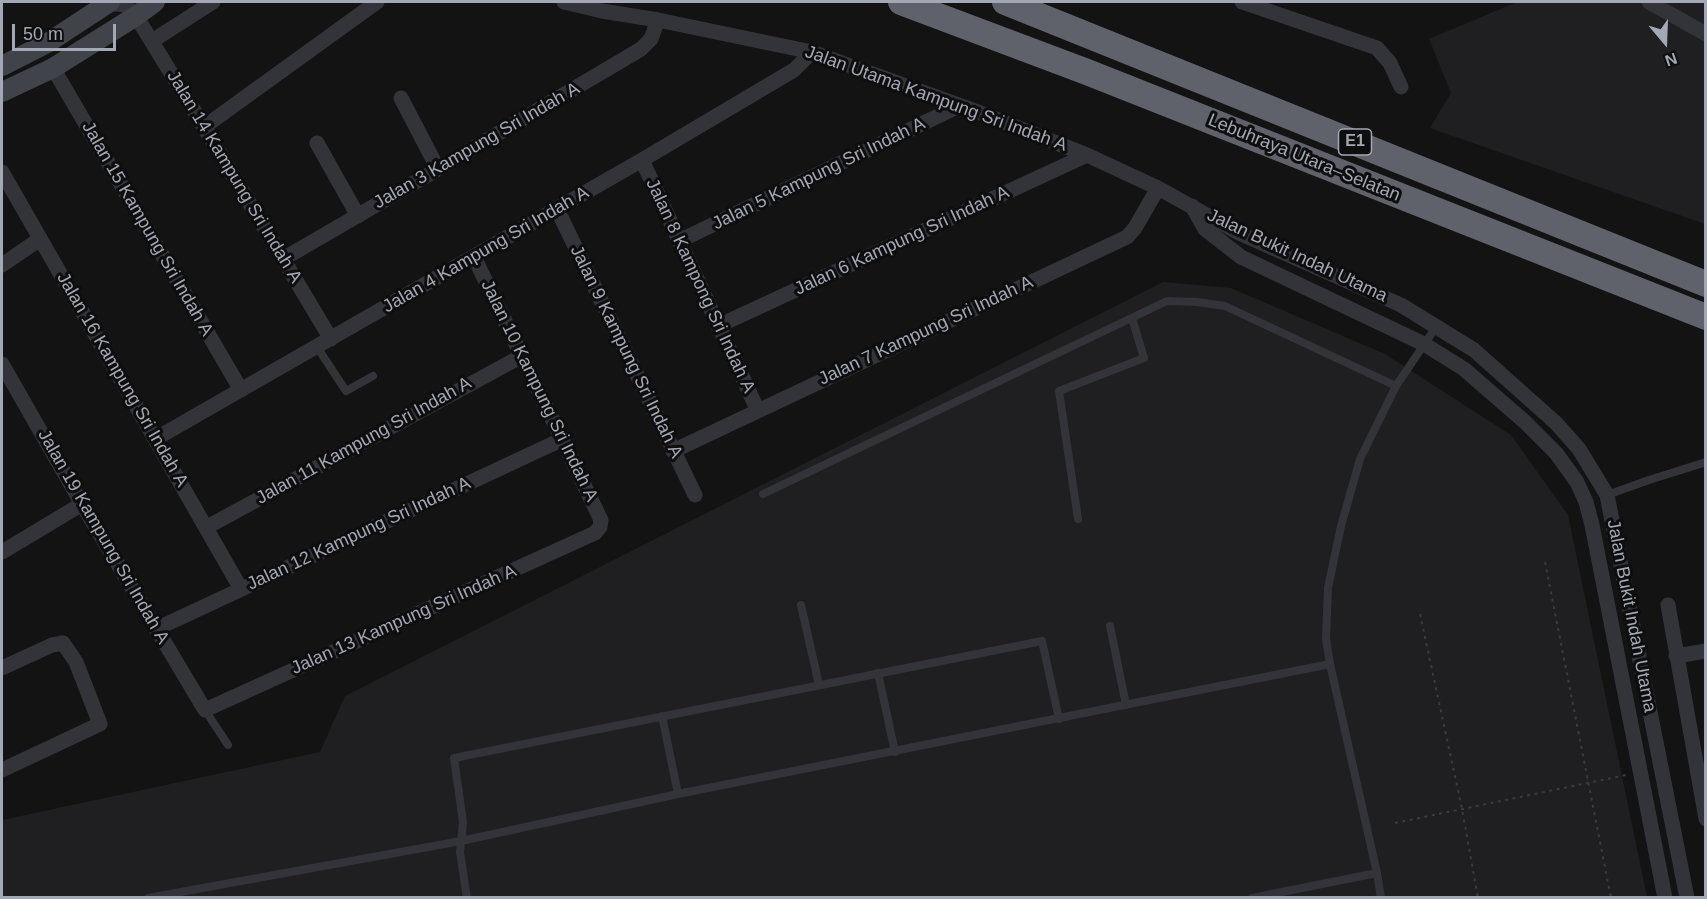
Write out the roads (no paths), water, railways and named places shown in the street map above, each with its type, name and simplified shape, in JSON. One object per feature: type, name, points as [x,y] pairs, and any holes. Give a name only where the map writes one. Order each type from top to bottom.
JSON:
[{"type":"highway","name":"Lebuhraya Utara–Selatan","points":[[901,2],[1098,76],[1706,317]]},
{"type":"highway","name":"Lebuhraya Utara–Selatan","points":[[1005,2],[1706,284]]},
{"type":"street","points":[[2,66],[49,42],[109,2],[125,5],[136,16]]},
{"type":"street","points":[[2,92],[53,68],[155,2]]},
{"type":"street","points":[[152,42],[213,2]]},
{"type":"street","points":[[204,127],[377,2]]},
{"type":"street","name":"Jalan Utama Kampung Sri Indah A","points":[[564,2],[812,52],[1087,155],[1192,206]]},
{"type":"street","points":[[1648,2],[1668,6],[1706,34]]},
{"type":"street","points":[[1250,3],[1377,48],[1390,63],[1401,87]]},
{"type":"street","name":"Jalan 14 Kampung Sri Indah A","points":[[136,16],[282,259],[324,343]]},
{"type":"street","name":"Jalan 3 Kampung Sri Indah A","points":[[282,259],[641,49],[651,39],[658,20]]},
{"type":"street","name":"Jalan 4 Kampung Sri Indah A","points":[[155,439],[642,160],[794,70],[812,52]]},
{"type":"street","name":"Jalan 15 Kampung Sri Indah A","points":[[53,68],[241,390]]},
{"type":"street","points":[[401,98],[438,169]]},
{"type":"street","name":"Jalan 5 Kampung Sri Indah A","points":[[679,241],[959,106]]},
{"type":"street","points":[[317,143],[358,216]]},
{"type":"street","name":"Jalan 6 Kampung Sri Indah A","points":[[718,326],[1087,155]]},
{"type":"street","name":"Jalan 8 Kampong Sri Indah A","points":[[642,160],[758,411]]},
{"type":"street","name":"Jalan 16 Kampung Sri Indah A","points":[[2,172],[241,589]]},
{"type":"street","name":"Jalan 7 Kampung Sri Indah A","points":[[674,451],[1127,237],[1136,228],[1158,188]]},
{"type":"street","name":"Jalan Bukit Indah Utama","points":[[1192,206],[1239,233],[1401,305],[1436,326],[1474,350],[1556,423],[1579,449],[1607,495],[1687,897]]},
{"type":"street","name":"Jalan Bukit Indah Utama","points":[[1192,206],[1205,229],[1241,257],[1424,344],[1464,369],[1525,422],[1556,453],[1577,482],[1586,502],[1592,525],[1665,897]]},
{"type":"street","name":"Jalan 9 Kampung Sri Indah A","points":[[557,209],[695,495]]},
{"type":"street","points":[[2,265],[40,239]]},
{"type":"street","name":"Jalan 10 Kampung Sri Indah A","points":[[474,257],[601,520],[600,527]]},
{"type":"street","name":"Jalan 11 Kampung Sri Indah A","points":[[207,527],[522,356]]},
{"type":"street","name":"Jalan 19 Kampung Sri Indah A","points":[[2,364],[82,504],[205,710]]},
{"type":"street","name":"Jalan 12 Kampung Sri Indah A","points":[[156,629],[563,439]]},
{"type":"street","points":[[2,552],[82,504]]},
{"type":"street","name":"Jalan 13 Kampung Sri Indah A","points":[[205,710],[596,533],[600,527]]},
{"type":"street","points":[[1668,605],[1706,819]]},
{"type":"street","points":[[2,668],[52,645],[63,644],[76,662],[100,724],[2,770]]},
{"type":"street","points":[[1676,656],[1706,651]]},
{"type":"lane","points":[[763,494],[1167,301],[1225,306],[1396,386]]},
{"type":"lane","points":[[1078,519],[1059,392],[1144,358],[1132,318]]},
{"type":"lane","points":[[1381,897],[1330,664],[1326,639],[1328,588],[1341,526],[1360,459],[1396,386],[1436,326]]},
{"type":"lane","points":[[324,343],[346,391],[373,376]]},
{"type":"lane","points":[[1607,495],[1706,462]]},
{"type":"lane","points":[[801,605],[819,685]]},
{"type":"lane","points":[[1110,626],[1126,705]]},
{"type":"lane","points":[[467,897],[460,852],[463,822],[454,758],[1042,641],[1059,719]]},
{"type":"lane","points":[[148,897],[176,895],[460,841],[678,794],[1330,664]]},
{"type":"lane","points":[[878,673],[895,752]]},
{"type":"lane","points":[[205,710],[228,745]]},
{"type":"lane","points":[[662,716],[678,794]]},
{"type":"lane","points":[[1252,897],[1377,873]]}]
